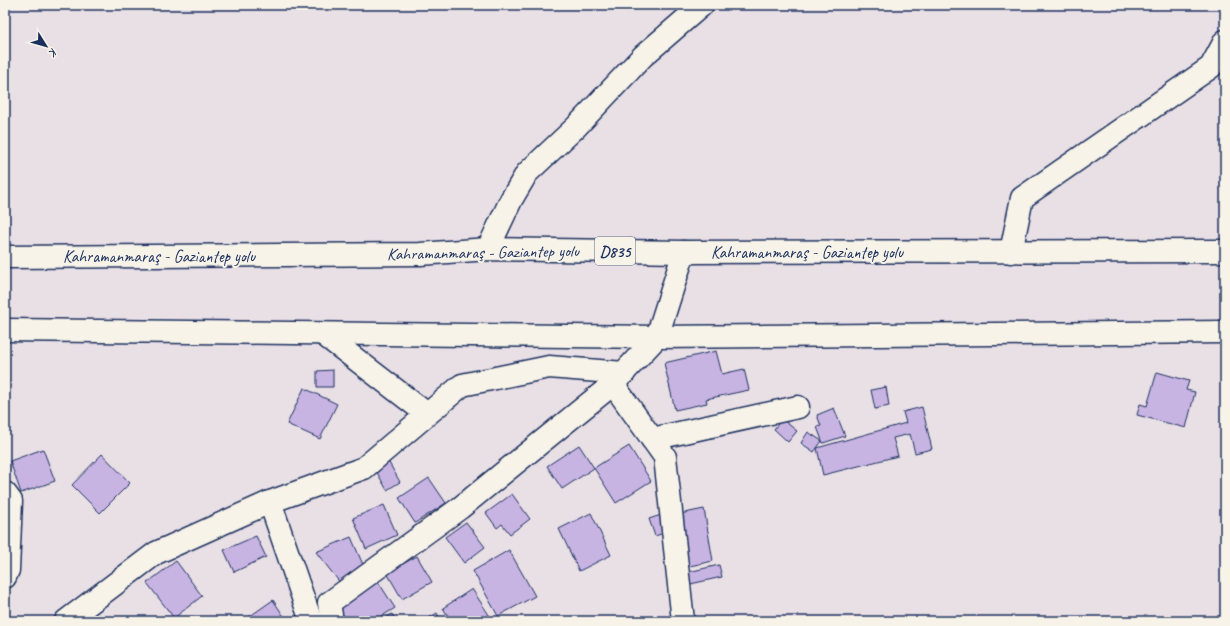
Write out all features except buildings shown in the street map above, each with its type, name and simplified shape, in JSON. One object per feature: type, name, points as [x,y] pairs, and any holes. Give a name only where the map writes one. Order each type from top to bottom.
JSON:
[{"type":"main road","points":[[488,249],[510,200],[527,174],[576,128],[643,56],[702,5]]},
{"type":"main road","points":[[1012,252],[1022,198],[1211,67],[1225,41]]},
{"type":"main road","name":"Kahramanmaraş - Gaziantep yolu","points":[[5,257],[420,254],[488,249],[684,252],[1225,251]]},
{"type":"main road","points":[[332,621],[329,603],[460,508],[619,379],[657,337],[684,252]]},
{"type":"main road","points":[[5,330],[657,337],[1225,332]]},
{"type":"main road","points":[[324,334],[427,414]]},
{"type":"main road","points":[[66,621],[156,554],[270,502],[364,468],[462,385],[549,367],[619,379]]},
{"type":"main road","points":[[619,379],[652,439],[665,457],[683,621]]},
{"type":"main road","points":[[652,439],[798,407]]},
{"type":"main road","points":[[5,493],[11,501],[8,570],[5,577]]},
{"type":"main road","points":[[270,502],[311,621]]}]
